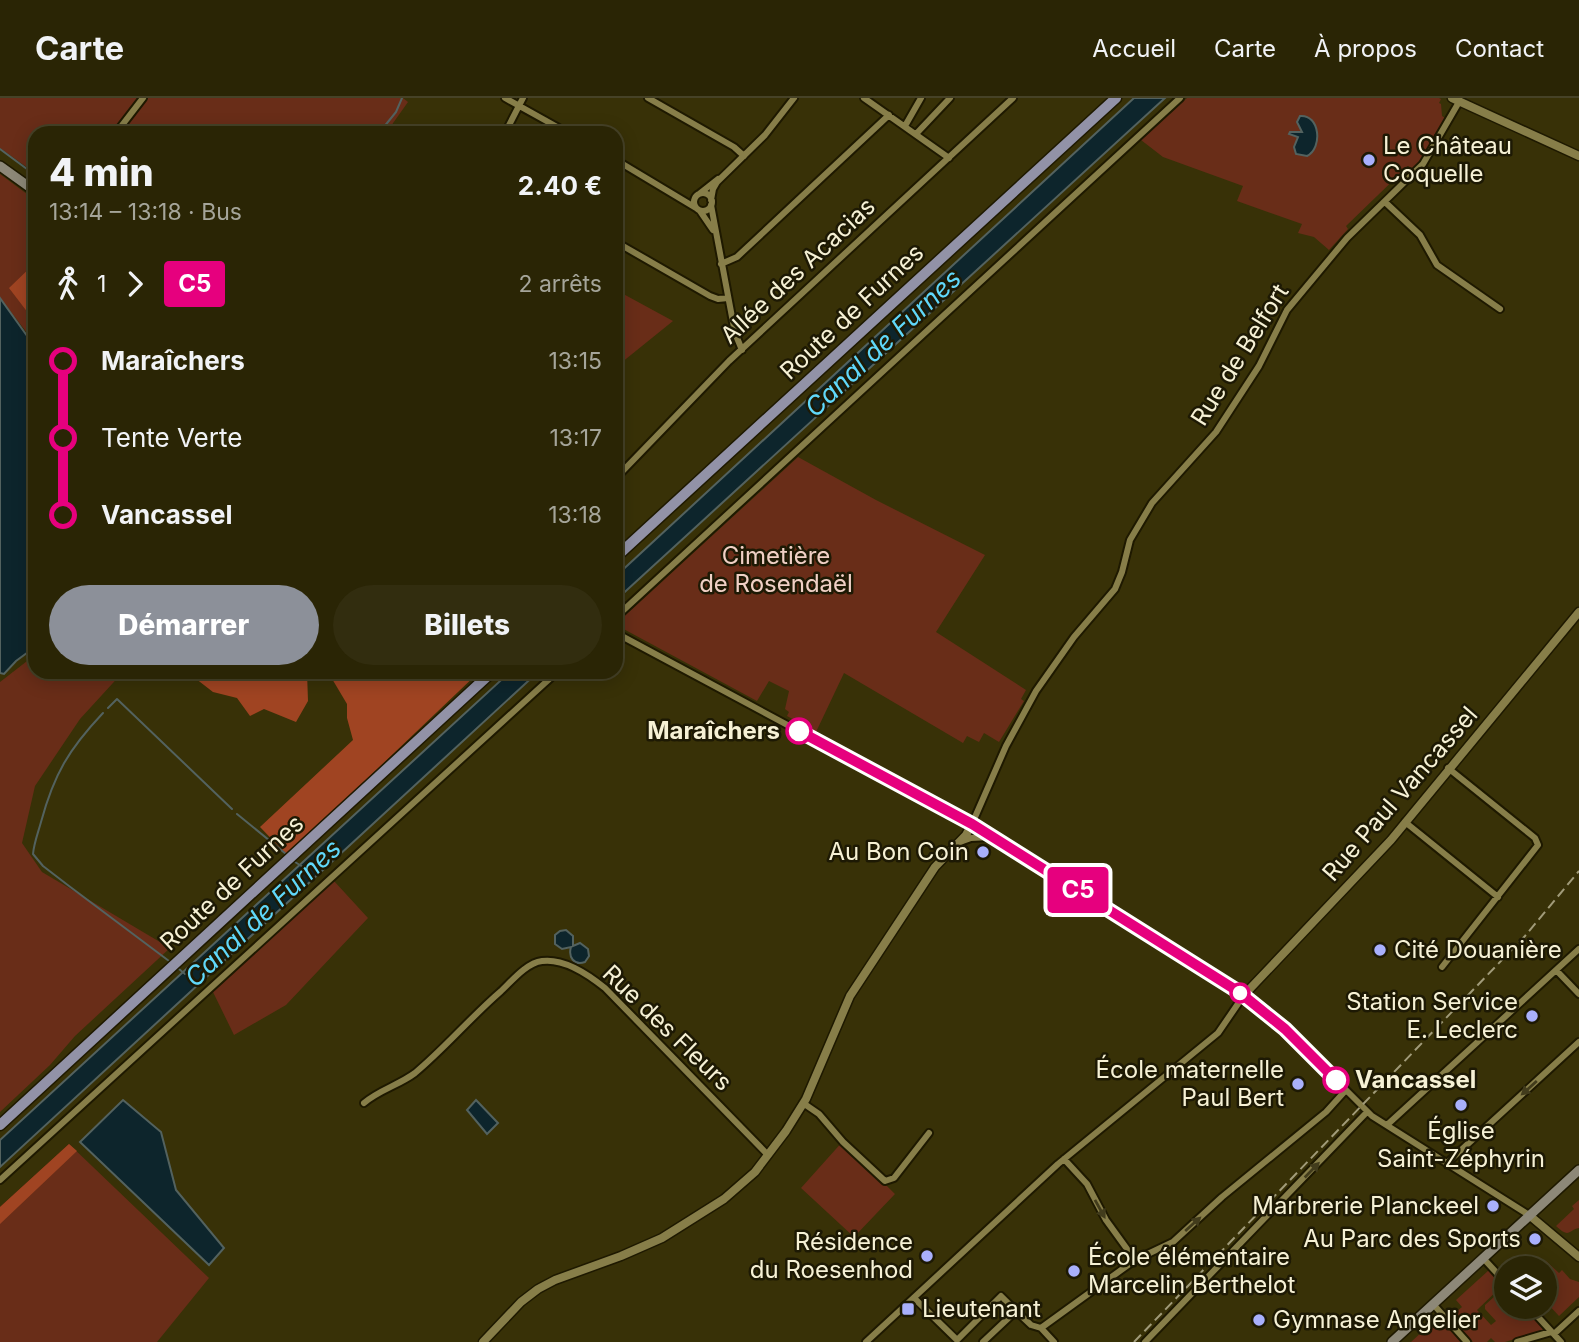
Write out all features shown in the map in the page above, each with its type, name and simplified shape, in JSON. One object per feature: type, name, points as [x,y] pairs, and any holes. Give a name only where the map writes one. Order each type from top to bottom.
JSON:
[{"type":"main road","name":"Route de Furnes","points":[[623,550],[1116,98]]},
{"type":"main road","points":[[0,161],[28,179]]},
{"type":"main road","points":[[0,166],[28,186]]},
{"type":"main road","name":"Route de Furnes","points":[[0,1125],[484,679]]},
{"type":"main road","points":[[1532,1217],[1579,1170]]},
{"type":"main road","points":[[1392,1342],[1579,1177]]},
{"type":"main road","points":[[1400,1342],[1435,1306]]},
{"type":"street","points":[[121,126],[143,98]]},
{"type":"street","points":[[506,98],[556,126]]},
{"type":"street","points":[[508,126],[523,98]]},
{"type":"street","points":[[648,98],[662,102],[744,156]]},
{"type":"street","points":[[864,98],[949,158]]},
{"type":"street","points":[[905,126],[921,98]]},
{"type":"street","points":[[916,134],[950,98]]},
{"type":"street","name":"Allée des Acacias","points":[[623,470],[742,350],[1013,98]]},
{"type":"street","points":[[623,611],[1180,98]]},
{"type":"street","points":[[697,196],[725,174],[765,135],[790,99]]},
{"type":"street","points":[[1456,100],[1579,156]]},
{"type":"street","name":"Rue de Belfort","points":[[972,824],[1006,747],[1036,691],[1076,634],[1115,589],[1130,540],[1152,503],[1216,432],[1259,366],[1287,310],[1344,240],[1425,161],[1456,100]]},
{"type":"street","points":[[721,264],[737,257],[889,115]]},
{"type":"street","points":[[623,164],[698,209],[709,222],[717,241]]},
{"type":"street","points":[[698,209],[707,210],[714,187],[725,174]]},
{"type":"street","points":[[680,197],[688,199],[706,194],[711,203],[736,337],[742,350]]},
{"type":"street","points":[[697,196],[698,209]]},
{"type":"street","points":[[1385,202],[1420,236],[1437,265],[1500,309]]},
{"type":"street","points":[[623,246],[710,296],[728,298]]},
{"type":"street","name":"Rue Paul Vancassel","points":[[1244,995],[1405,822],[1579,612]]},
{"type":"street","points":[[623,638],[972,824],[1244,995],[1285,1029],[1367,1112],[1532,1217],[1579,1257]]},
{"type":"street","points":[[0,1181],[549,679]]},
{"type":"street","points":[[1442,967],[1537,848],[1538,843],[1526,830],[1448,768]]},
{"type":"street","points":[[1405,822],[1498,897]]},
{"type":"street","points":[[483,1342],[521,1302],[538,1289],[560,1278],[640,1249],[685,1225],[738,1188],[768,1155],[803,1103],[850,996],[934,867],[966,835],[972,824]]},
{"type":"street","points":[[956,845],[975,838],[993,837]]},
{"type":"street","points":[[1387,1125],[1579,949]]},
{"type":"street","name":"Rue des Fleurs","points":[[364,1103],[414,1074],[529,966],[550,961],[575,969],[605,988],[768,1155]]},
{"type":"street","points":[[1556,970],[1579,994]]},
{"type":"street","points":[[866,1342],[1064,1159],[1216,1035],[1244,995]]},
{"type":"street","points":[[1447,1163],[1579,1042]]},
{"type":"street","points":[[1041,1328],[1135,1259],[1175,1240],[1226,1194],[1326,1112],[1346,1090]]},
{"type":"street","points":[[803,1103],[823,1118],[843,1142],[886,1181],[894,1178],[929,1133]]},
{"type":"street","points":[[1145,1342],[1367,1112]]},
{"type":"street","points":[[1064,1159],[1087,1184],[1106,1220],[1135,1259]]},
{"type":"street","points":[[1485,1260],[1494,1270]]},
{"type":"street","points":[[914,1298],[957,1340],[1001,1296],[1031,1325],[1041,1328],[1054,1342]]},
{"type":"street","points":[[1435,1306],[1467,1342]]},
{"type":"street","points":[[984,1342],[1016,1311]]},
{"type":"street","points":[[1517,1342],[1552,1333],[1579,1311]]},
{"type":"street","points":[[1540,1319],[1561,1342]]},
{"type":"green space","points":[[0,98],[403,98],[408,102],[391,126],[28,126],[28,168],[0,148]]},
{"type":"green space","points":[[1187,98],[1439,98],[1442,116],[1445,118],[1422,158],[1412,169],[1408,166],[1346,226],[1348,229],[1329,250],[1314,237],[1298,233],[1302,224],[1237,201],[1243,186],[1163,157],[1141,140]]},
{"type":"green space","points":[[0,174],[28,195],[28,334],[0,298]]},
{"type":"green space","points":[[623,294],[673,321],[623,361]]},
{"type":"green space","name":"Cimetière de Rosendaël","points":[[798,457],[985,555],[936,632],[1026,690],[1021,699],[1024,701],[999,742],[984,733],[979,742],[967,736],[963,743],[844,673],[816,732],[787,716],[789,712],[785,709],[789,691],[769,681],[757,701],[623,629],[623,617]]},
{"type":"green space","points":[[28,660],[28,679],[117,679],[80,719],[35,786],[22,843],[42,872],[170,948],[75,1036],[50,1065],[0,1112],[0,682]]},
{"type":"green space","points":[[334,881],[368,918],[286,1005],[234,1035],[213,992]]},
{"type":"green space","points":[[844,1140],[874,1166],[883,1182],[895,1194],[854,1237],[801,1188]]},
{"type":"green space","points":[[69,1144],[209,1278],[157,1342],[0,1342],[0,1207]]},
{"type":"green space","points":[[1579,1200],[1579,1228],[1569,1233],[1564,1232],[1556,1226],[1574,1209],[1572,1206]]},
{"type":"green space","points":[[1489,1270],[1494,1275],[1494,1294],[1477,1310],[1491,1325],[1496,1321],[1494,1319],[1535,1319],[1543,1328],[1542,1331],[1505,1342],[1495,1342],[1491,1338],[1487,1342],[1473,1342],[1450,1317],[1462,1307],[1456,1300]]},
{"type":"green space","points":[[1562,1270],[1570,1279],[1579,1282],[1579,1297],[1559,1316],[1557,1271],[1559,1273]]},
{"type":"green space","points":[[1494,1297],[1494,1319],[1485,1309],[1485,1305]]},
{"type":"green space","points":[[1437,1318],[1462,1342],[1411,1342]]},
{"type":"shaded area","points":[[28,270],[28,313],[9,288]]},
{"type":"shaded area","points":[[196,679],[307,679],[308,701],[296,722],[264,709],[250,716],[237,698],[213,692]]},
{"type":"shaded area","points":[[332,679],[472,679],[287,855],[260,827],[353,740],[347,718],[347,704]]},
{"type":"shaded area","points":[[69,1144],[77,1151],[0,1224],[0,1207]]},
{"type":"water","name":"Canal de Furnes","points":[[1134,98],[1165,98],[623,594],[623,570]]},
{"type":"water","points":[[1300,116],[1312,120],[1317,132],[1315,146],[1307,156],[1296,154],[1294,147],[1298,137],[1289,134],[1302,132],[1297,122]]},
{"type":"water","points":[[0,298],[28,337],[28,652],[4,674],[0,673]]},
{"type":"water","name":"Canal de Furnes","points":[[502,679],[530,679],[0,1167],[0,1140]]},
{"type":"water","points":[[566,930],[573,936],[573,946],[580,943],[588,949],[589,956],[585,962],[578,963],[573,960],[571,947],[562,949],[555,944],[555,935]]},
{"type":"water","points":[[123,1100],[161,1132],[176,1190],[224,1248],[209,1265],[80,1142]]},
{"type":"water","points":[[476,1100],[498,1123],[487,1134],[467,1110]]},
{"type":"waterway","points":[[385,126],[396,112],[402,98]]},
{"type":"waterway","points":[[0,149],[28,170]]},
{"type":"waterway","points":[[108,708],[117,699],[232,809]]},
{"type":"waterway","points":[[103,713],[81,738],[57,776],[33,854],[43,866],[169,961]]},
{"type":"waterway","name":"Canal de Furnes","points":[[237,814],[286,854]]},
{"type":"waterway","name":"Canal de Furnes","points":[[295,862],[303,867]]},
{"type":"waterway","name":"Canal de Furnes","points":[[179,969],[185,974]]},
{"type":"railway","points":[[1134,1342],[1525,936],[1579,871]]},
{"type":"bus line","name":"C5","points":[[799,731],[972,824],[1239,992],[1285,1029],[1336,1080]]},
{"type":"place","name":"Le Château Coquelle","points":[[1369,160]]},
{"type":"place","name":"Maraîchers","points":[[799,731]]},
{"type":"place","name":"Au Bon Coin","points":[[983,852]]},
{"type":"place","name":"Cité Douanière","points":[[1380,950]]},
{"type":"place","name":"Station Service E. Leclerc","points":[[1532,1016]]},
{"type":"place","name":"Vancassel","points":[[1336,1080]]},
{"type":"place","name":"École maternelle Paul Bert","points":[[1298,1084]]},
{"type":"place","name":"Église Saint-Zéphyrin","points":[[1461,1105]]},
{"type":"place","name":"Marbrerie Planckeel","points":[[1493,1206]]},
{"type":"place","name":"Au Parc des Sports","points":[[1535,1239]]},
{"type":"place","name":"Résidence du Roesenhod","points":[[927,1256]]},
{"type":"place","name":"École élémentaire Marcelin Berthelot","points":[[1074,1271]]},
{"type":"place","name":"Lieutenant","points":[[908,1309]]},
{"type":"place","name":"Gymnase Angelier","points":[[1259,1320]]}]
